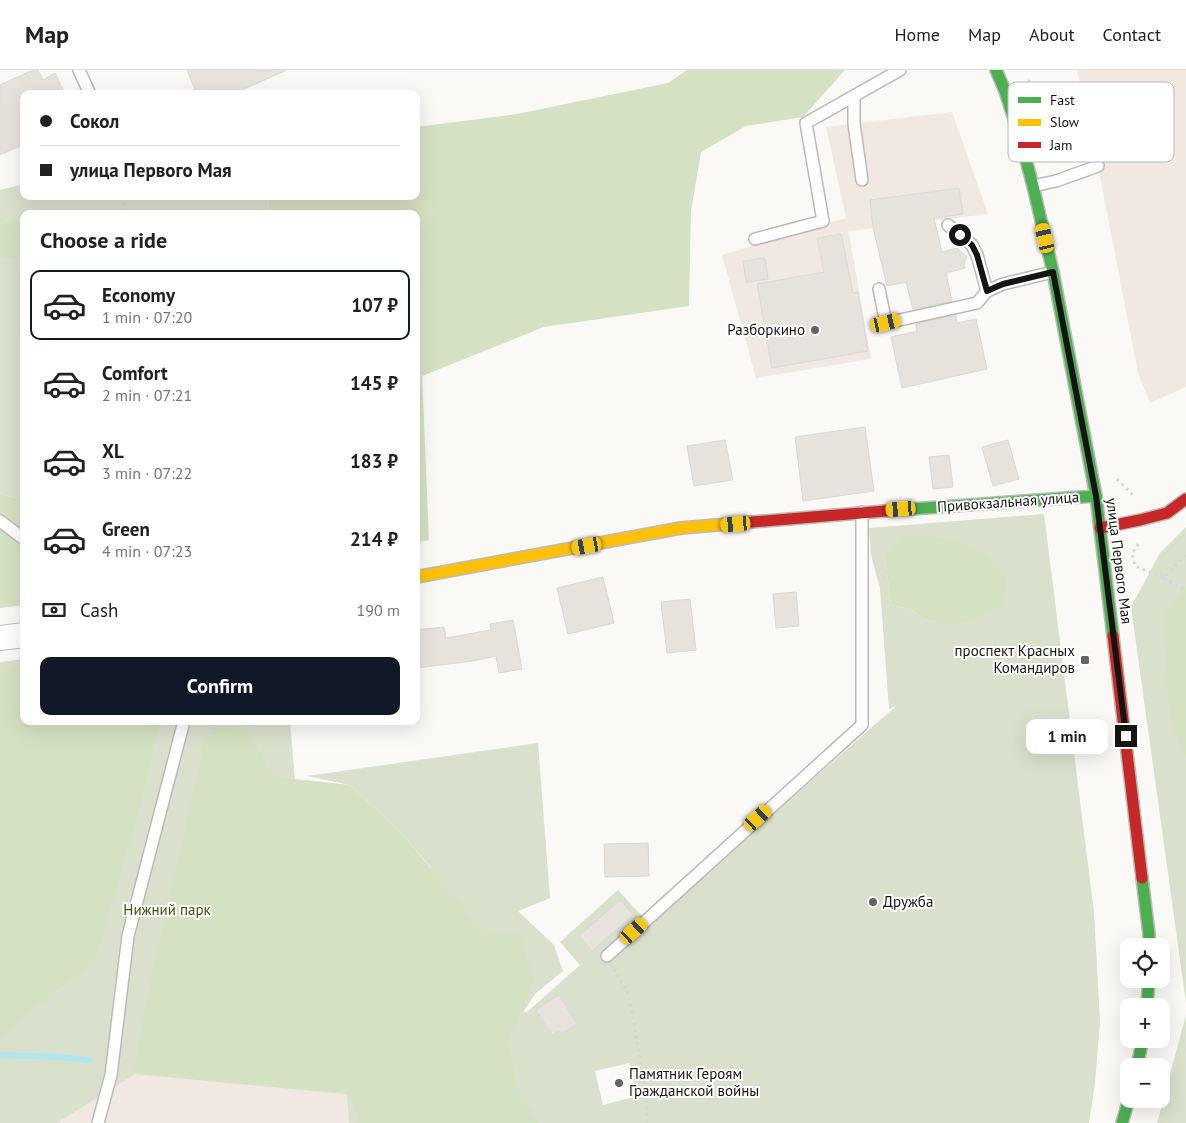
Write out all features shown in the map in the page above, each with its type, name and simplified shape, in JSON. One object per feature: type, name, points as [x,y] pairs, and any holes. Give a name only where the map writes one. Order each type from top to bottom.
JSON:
[{"type":"main road","name":"улица Первого Мая","points":[[996,70],[1008,100]]},
{"type":"main road","name":"улица Первого Мая","points":[[1026,162],[1053,272],[1096,496],[1149,938]]},
{"type":"main road","name":"Привокзальная улица","points":[[420,576],[681,528],[862,512],[1096,496]]},
{"type":"main road","points":[[1100,528],[1167,513],[1186,499]]},
{"type":"main road","points":[[1122,1123],[1126,1108]]},
{"type":"street","points":[[0,638],[20,636]]},
{"type":"lane","points":[[79,70],[88,90]]},
{"type":"lane","points":[[755,239],[823,221],[806,123],[900,70]]},
{"type":"lane","points":[[854,96],[854,124],[862,180]]},
{"type":"lane","points":[[1033,186],[1056,181],[1098,166]]},
{"type":"lane","points":[[948,226],[972,245],[977,255],[987,291]]},
{"type":"lane","points":[[879,290],[886,323],[977,303],[987,291],[1003,284],[1053,272]]},
{"type":"lane","points":[[607,956],[862,725],[862,512]]},
{"type":"lane","points":[[0,521],[20,536]]},
{"type":"lane","points":[[98,1123],[111,1075],[128,936],[183,725]]},
{"type":"path","points":[[1142,537],[1132,554],[1135,566],[1186,590]]},
{"type":"path","points":[[1164,578],[1186,555]]},
{"type":"path","points":[[607,956],[629,995],[646,1092],[647,1123]]},
{"type":"shaded area","points":[[1077,70],[1186,70],[1186,387],[1150,403],[1138,373],[1097,162],[1174,162],[1174,82],[1080,82]]},
{"type":"shaded area","points":[[952,112],[988,214],[849,231],[847,223],[871,359],[756,378],[722,255],[846,218],[826,127]]},
{"type":"shaded area","points":[[134,1074],[348,1094],[349,1123],[57,1123]]},
{"type":"green space","points":[[687,70],[845,70],[803,117],[746,126],[701,152],[691,211],[689,306],[544,327],[422,376],[429,540],[420,542],[420,210],[269,210],[269,200],[420,200],[420,126],[517,114],[668,83]]},
{"type":"green space","points":[[20,185],[20,200],[269,200],[269,210],[20,210],[20,216],[0,224],[0,190]]},
{"type":"green space","points":[[20,215],[20,258],[0,258],[0,224]]},
{"type":"green space","points":[[0,258],[20,258],[20,499],[0,493]]},
{"type":"green space","points":[[0,493],[20,499],[20,606],[0,608]]},
{"type":"green space","name":"Нижний парк","points":[[1044,514],[1094,912],[1100,1022],[1095,1083],[1089,1123],[349,1123],[347,1094],[135,1074],[57,1123],[0,1123],[0,662],[20,660],[20,725],[290,725],[297,805],[432,869],[403,835],[350,785],[307,776],[538,743],[550,898],[518,911],[554,945],[563,971],[536,993],[523,1012],[527,1012],[580,965],[560,942],[618,890],[649,924],[896,706],[889,709],[880,589],[871,555],[869,528]],"holes":[[[946,541],[962,544],[964,622],[925,620],[911,609],[891,605],[885,556]],[[629,1063],[638,1096],[603,1105],[595,1071]]]},
{"type":"green space","points":[[1186,527],[1186,1003],[1131,607],[1160,553]]},
{"type":"green space","points":[[923,535],[963,544],[986,556],[1007,576],[1002,606],[964,622],[936,622],[925,620],[911,609],[891,605],[885,556],[901,539]]},
{"type":"green space","points":[[1186,587],[1186,757],[1171,724],[1165,668],[1167,609]]},
{"type":"green space","points":[[20,666],[20,725],[160,725],[140,808],[95,961],[37,1006],[0,1042],[0,669]]},
{"type":"green space","name":"Нижний парк","points":[[219,727],[248,731],[274,778],[350,785],[403,835],[485,933],[518,932],[535,978],[508,1041],[516,1086],[539,1123],[359,1123],[348,1094],[134,1074],[144,1011],[204,743]]},
{"type":"green space","points":[[1186,1015],[1186,1123],[1157,1123],[1161,1108],[1170,1108],[1170,1075]]},
{"type":"building","points":[[33,70],[38,70],[43,80],[55,73],[63,90],[20,90],[20,146],[0,155],[0,85]]},
{"type":"building","points":[[187,70],[287,70],[242,90],[195,90]]},
{"type":"building","points":[[959,188],[963,214],[934,218],[942,252],[957,248],[967,257],[964,263],[965,268],[946,273],[952,301],[913,309],[906,282],[887,286],[873,227],[870,200]]},
{"type":"building","name":"Разборкино","points":[[841,234],[853,293],[858,292],[868,351],[772,368],[757,284],[824,272],[817,238]]},
{"type":"building","points":[[765,258],[768,279],[746,282],[743,261]]},
{"type":"building","points":[[956,315],[957,323],[976,319],[987,369],[902,388],[891,337],[917,331],[916,324]]},
{"type":"building","points":[[865,427],[874,491],[803,501],[795,437]]},
{"type":"building","points":[[725,440],[733,480],[694,486],[687,446]]},
{"type":"building","points":[[1008,440],[1019,479],[993,486],[982,447]]},
{"type":"building","points":[[949,455],[953,487],[933,489],[929,457]]},
{"type":"building","points":[[603,577],[614,623],[568,634],[557,588]]},
{"type":"building","points":[[796,592],[799,626],[776,628],[773,594]]},
{"type":"building","points":[[690,599],[696,650],[667,653],[661,602]]},
{"type":"building","points":[[513,620],[522,669],[499,673],[496,656],[420,668],[420,630],[444,627],[446,638],[491,630],[490,624]]},
{"type":"building","points":[[648,843],[649,876],[605,877],[604,844]]},
{"type":"building","points":[[620,900],[633,915],[592,951],[579,936]]},
{"type":"building","points":[[559,995],[577,1024],[561,1034],[559,1031],[552,1035],[536,1010]]},
{"type":"waterway","points":[[0,1055],[89,1060]]},
{"type":"traffic: fast","points":[[996,70],[1008,101]]},
{"type":"traffic: fast","points":[[1027,162],[1053,272],[1096,496],[1113,636]]},
{"type":"traffic: fast","points":[[897,510],[1096,496]]},
{"type":"traffic: fast","points":[[1142,878],[1149,938]]},
{"type":"traffic: fast","points":[[1148,988],[1148,998]]},
{"type":"traffic: fast","points":[[1139,1058],[1141,1048]]},
{"type":"traffic: fast","points":[[1122,1123],[1126,1108]]},
{"type":"traffic: slow","points":[[420,576],[681,528],[752,522]]},
{"type":"traffic: jam","points":[[1100,528],[1167,513],[1186,499]]},
{"type":"traffic: jam","points":[[752,522],[897,510]]},
{"type":"traffic: jam","points":[[1113,636],[1142,878]]},
{"type":"place","name":"Разборкино","points":[[815,330]]},
{"type":"place","name":"проспект Красных Командиров","points":[[1085,660]]},
{"type":"place","name":"Дружба","points":[[873,902]]},
{"type":"place","name":"Памятник Героям Гражданской войны","points":[[619,1083]]},
{"type":"route","points":[[960,235],[972,245],[977,255],[987,291],[1003,284],[1053,272],[1096,496],[1126,736]]}]
